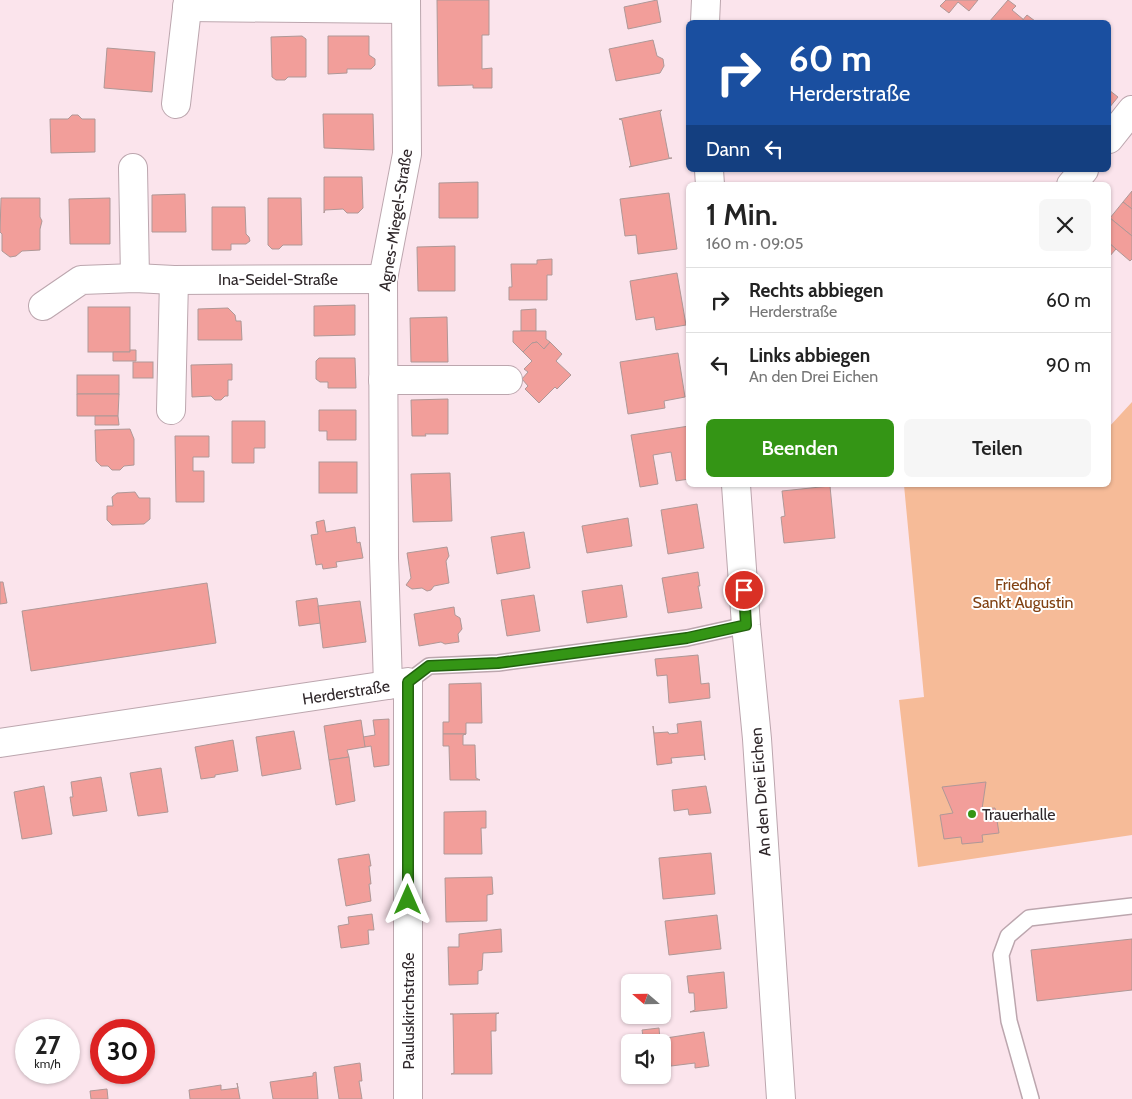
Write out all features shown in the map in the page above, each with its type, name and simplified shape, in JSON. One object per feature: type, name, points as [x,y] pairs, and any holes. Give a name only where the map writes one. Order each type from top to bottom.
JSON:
[{"type":"street","points":[[704,20],[706,0]]},
{"type":"street","points":[[176,104],[187,4],[406,5]]},
{"type":"street","name":"Agnes-Miegel-Straße","points":[[398,684],[384,558],[383,278],[407,154],[406,5]]},
{"type":"street","points":[[1111,136],[1132,110]]},
{"type":"street","points":[[133,168],[135,278]]},
{"type":"street","points":[[1074,182],[1082,172]]},
{"type":"street","name":"Ina-Seidel-Straße","points":[[43,306],[81,280],[135,278],[174,280],[383,278]]},
{"type":"street","points":[[171,410],[174,280]]},
{"type":"street","points":[[383,380],[508,380]]},
{"type":"street","name":"An den Drei Eichen","points":[[736,487],[746,625],[757,739],[781,1099]]},
{"type":"street","name":"Herderstraße","points":[[0,743],[398,684]]},
{"type":"street","name":"Pauluskirchstraße","points":[[398,684],[408,1099]]},
{"type":"lane","name":"Herderstraße","points":[[398,684],[429,666],[498,663],[687,638],[746,625]]},
{"type":"lane","points":[[1031,1099],[1009,1021],[1001,955],[1008,936],[1029,918],[1132,906]]},
{"type":"green space","name":"Friedhof Sankt Augustin","points":[[1132,402],[1132,835],[918,867],[899,700],[924,697],[904,487],[1111,487],[1111,425]]},
{"type":"building","points":[[437,0],[489,0],[489,35],[482,35],[482,69],[492,68],[492,88],[473,88],[473,85],[438,86]]},
{"type":"building","points":[[657,0],[661,22],[628,29],[624,7]]},
{"type":"building","points":[[946,0],[978,0],[969,11],[958,2],[949,13],[940,6]]},
{"type":"building","points":[[1008,0],[1016,6],[1012,10],[1024,20],[991,20]]},
{"type":"building","points":[[1027,15],[1034,20],[1023,20]]},
{"type":"building","points":[[302,36],[306,39],[306,77],[288,77],[285,80],[276,80],[272,77],[271,37]]},
{"type":"building","points":[[328,36],[369,36],[369,55],[375,59],[375,65],[371,69],[347,69],[347,73],[328,74]]},
{"type":"building","points":[[653,40],[657,56],[663,59],[664,66],[660,73],[616,81],[609,49]]},
{"type":"building","points":[[107,48],[155,52],[152,92],[104,88]]},
{"type":"building","points":[[1111,92],[1118,97],[1111,106]]},
{"type":"building","points":[[662,110],[660,112],[669,158],[672,158],[629,167],[631,166],[622,120],[619,119]]},
{"type":"building","points":[[323,114],[373,114],[374,150],[324,148]]},
{"type":"building","points":[[72,115],[78,115],[82,119],[95,119],[95,152],[51,153],[50,119],[68,119]]},
{"type":"building","points":[[324,177],[362,177],[363,208],[358,213],[347,213],[343,209],[325,210],[324,213]]},
{"type":"building","points":[[478,182],[478,218],[439,218],[439,183]]},
{"type":"building","points":[[1132,191],[1132,209],[1123,202]]},
{"type":"building","points":[[669,193],[677,249],[638,254],[636,235],[625,236],[620,199]]},
{"type":"building","points":[[185,194],[186,232],[152,232],[152,195]]},
{"type":"building","points":[[1,198],[40,198],[40,217],[42,221],[40,250],[22,251],[16,256],[10,257],[2,251],[2,234],[0,232]]},
{"type":"building","points":[[110,198],[110,244],[70,244],[69,199]]},
{"type":"building","points":[[268,198],[301,198],[302,245],[283,245],[279,249],[272,249],[268,245]]},
{"type":"building","points":[[1123,202],[1132,209],[1132,236],[1111,219]]},
{"type":"building","points":[[212,207],[245,207],[246,234],[250,241],[246,244],[231,244],[231,250],[212,250]]},
{"type":"building","points":[[1111,219],[1132,236],[1132,259],[1130,261],[1111,245]]},
{"type":"building","points":[[1111,245],[1116,249],[1111,255]]},
{"type":"building","points":[[455,246],[455,291],[418,291],[417,247]]},
{"type":"building","points":[[552,259],[552,275],[547,275],[547,300],[509,300],[509,287],[512,287],[511,264],[537,264],[537,260]]},
{"type":"building","points":[[677,273],[686,325],[656,330],[654,317],[636,320],[630,281]]},
{"type":"building","points":[[355,305],[355,335],[314,336],[314,306]]},
{"type":"building","points":[[88,307],[130,307],[130,352],[88,352]]},
{"type":"building","points":[[228,308],[235,315],[236,321],[241,321],[242,340],[198,340],[198,309]]},
{"type":"building","points":[[536,309],[536,331],[521,331],[521,310]]},
{"type":"building","points":[[447,317],[448,362],[411,362],[410,318]]},
{"type":"building","points":[[513,331],[546,331],[546,339],[550,342],[544,349],[537,342],[532,343],[523,352],[513,342]]},
{"type":"building","points":[[537,342],[544,349],[550,342],[562,354],[556,361],[571,375],[557,389],[555,387],[539,403],[525,389],[528,386],[522,379],[528,372],[524,369],[532,361],[523,352],[532,343]]},
{"type":"building","points":[[130,350],[136,350],[136,361],[113,361],[113,352],[130,352]]},
{"type":"building","points":[[678,353],[685,397],[664,401],[665,408],[628,414],[620,362]]},
{"type":"building","points":[[319,358],[355,358],[356,388],[328,388],[328,382],[320,382],[316,379],[316,361]]},
{"type":"building","points":[[133,362],[153,362],[153,378],[133,378]]},
{"type":"building","points":[[232,364],[232,380],[228,380],[228,396],[221,400],[215,400],[211,396],[192,397],[191,365]]},
{"type":"building","points":[[77,375],[119,375],[119,394],[77,394]]},
{"type":"building","points":[[77,394],[119,394],[118,416],[77,416]]},
{"type":"building","points":[[448,399],[448,434],[412,436],[411,400]]},
{"type":"building","points":[[319,410],[356,410],[356,440],[327,440],[327,431],[319,431]]},
{"type":"building","points":[[95,416],[118,416],[119,425],[95,425]]},
{"type":"building","points":[[232,421],[265,421],[265,448],[254,448],[254,463],[232,463]]},
{"type":"building","points":[[686,426],[686,479],[676,481],[671,452],[653,455],[658,484],[640,487],[631,435]]},
{"type":"building","points":[[130,429],[134,439],[134,465],[124,466],[120,470],[112,470],[108,466],[101,466],[96,461],[95,430]]},
{"type":"building","points":[[175,436],[209,436],[209,457],[193,457],[193,471],[204,471],[204,502],[176,502]]},
{"type":"building","points":[[319,462],[357,462],[357,493],[319,493]]},
{"type":"building","points":[[450,473],[452,521],[413,522],[411,474]]},
{"type":"building","points":[[830,487],[835,538],[784,543],[781,517],[785,516],[782,491]]},
{"type":"building","points":[[135,492],[139,498],[150,498],[150,519],[144,524],[112,525],[107,520],[107,506],[113,506],[112,497],[117,493]]},
{"type":"building","points":[[697,504],[704,548],[668,554],[661,510]]},
{"type":"building","points":[[628,518],[632,546],[587,553],[582,526]]},
{"type":"building","points":[[324,520],[326,532],[355,527],[357,543],[360,542],[363,558],[336,562],[337,567],[323,569],[322,564],[316,565],[311,535],[318,534],[316,522]]},
{"type":"building","points":[[524,532],[530,568],[497,574],[491,537]]},
{"type":"building","points":[[447,547],[449,556],[446,561],[449,583],[434,586],[431,590],[427,591],[422,588],[412,589],[406,585],[411,578],[407,553]]},
{"type":"building","points":[[698,572],[700,586],[698,586],[702,608],[668,613],[662,578]]},
{"type":"building","points":[[0,582],[3,582],[7,603],[0,604]]},
{"type":"building","points":[[207,583],[216,643],[31,671],[22,611]]},
{"type":"building","points":[[622,585],[627,617],[587,623],[582,591]]},
{"type":"building","points":[[534,595],[540,631],[507,636],[501,600]]},
{"type":"building","points":[[317,598],[321,623],[299,626],[296,601]]},
{"type":"building","points":[[360,601],[366,642],[323,648],[318,606]]},
{"type":"building","points":[[454,607],[455,615],[460,618],[462,629],[458,634],[459,642],[445,644],[441,642],[419,646],[414,614]]},
{"type":"building","points":[[698,655],[701,684],[709,683],[710,698],[669,703],[667,675],[657,676],[655,659]]},
{"type":"building","points":[[481,683],[482,723],[466,723],[466,734],[443,734],[443,722],[449,722],[449,684]]},
{"type":"building","points":[[389,719],[389,765],[374,767],[371,746],[365,747],[363,737],[375,735],[373,720]]},
{"type":"building","points":[[361,720],[365,747],[347,750],[349,757],[329,760],[324,726]]},
{"type":"building","points":[[701,721],[705,760],[704,755],[671,758],[672,763],[657,765],[653,726],[654,733],[668,732],[669,734],[678,733],[677,724]]},
{"type":"building","points":[[294,731],[301,769],[262,776],[256,737]]},
{"type":"building","points":[[443,734],[466,734],[463,735],[463,745],[475,745],[476,778],[480,780],[450,780],[449,746],[443,746]]},
{"type":"building","points":[[233,740],[238,771],[201,779],[195,747]]},
{"type":"building","points":[[349,757],[355,801],[336,805],[329,760]]},
{"type":"building","points":[[161,768],[168,812],[138,816],[130,773]]},
{"type":"building","points":[[101,777],[107,811],[73,816],[70,797],[73,797],[71,782]]},
{"type":"building","name":"Trauerhalle","points":[[986,782],[982,809],[995,808],[999,833],[982,835],[983,842],[962,844],[961,837],[944,839],[940,815],[953,813],[942,787]]},
{"type":"building","points":[[44,786],[52,834],[22,839],[14,792]]},
{"type":"building","points":[[706,786],[711,813],[689,815],[688,809],[674,811],[672,790]]},
{"type":"building","points":[[486,811],[486,828],[481,828],[482,854],[444,854],[444,812]]},
{"type":"building","points":[[711,853],[715,894],[663,899],[659,858]]},
{"type":"building","points":[[369,854],[371,901],[346,906],[338,859]]},
{"type":"building","points":[[492,877],[493,894],[487,895],[487,921],[446,922],[445,878]]},
{"type":"building","points":[[372,914],[374,930],[368,930],[369,944],[341,948],[338,926],[349,924],[348,917]]},
{"type":"building","points":[[717,915],[721,949],[669,955],[665,921]]},
{"type":"building","points":[[501,929],[502,952],[483,953],[482,970],[478,971],[478,984],[449,985],[448,947],[459,947],[459,934]]},
{"type":"building","points":[[1132,939],[1132,990],[1037,1001],[1031,950]]},
{"type":"building","points":[[724,972],[727,1008],[690,1012],[695,1010],[694,993],[689,993],[687,976]]},
{"type":"building","points":[[499,1013],[496,1014],[496,1031],[491,1031],[492,1074],[451,1074],[454,1073],[453,1014],[450,1014]]},
{"type":"building","points":[[659,1028],[660,1034],[643,1034],[642,1030]]},
{"type":"building","points":[[704,1032],[709,1066],[695,1068],[695,1063],[671,1066],[671,1037]]},
{"type":"building","points":[[360,1063],[362,1081],[359,1081],[362,1099],[339,1099],[334,1067]]},
{"type":"building","points":[[316,1072],[318,1099],[273,1099],[270,1082],[313,1076],[313,1073]]},
{"type":"building","points":[[221,1085],[221,1090],[238,1088],[240,1099],[190,1099],[189,1090]]},
{"type":"building","points":[[107,1089],[108,1099],[91,1099],[90,1091]]},
{"type":"place","name":"Trauerhalle","points":[[972,814]]},
{"type":"route","points":[[408,900],[408,682],[429,666],[498,663],[687,638],[746,625],[744,590]]}]
